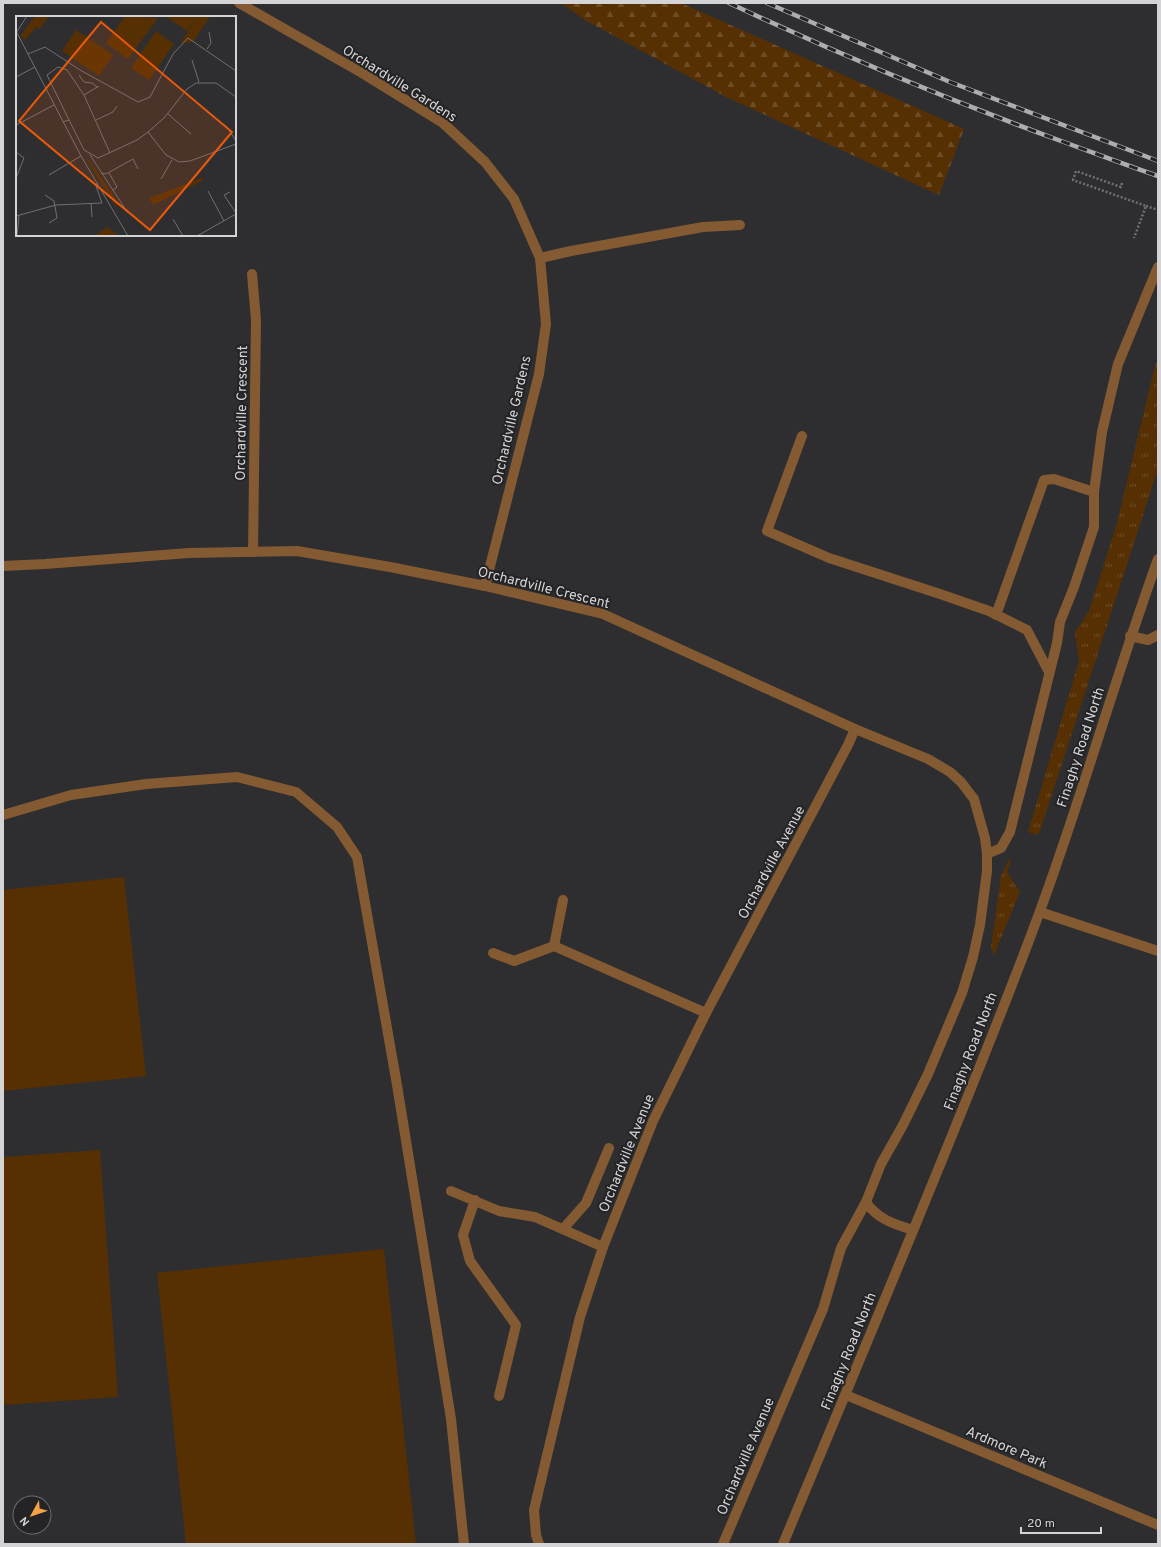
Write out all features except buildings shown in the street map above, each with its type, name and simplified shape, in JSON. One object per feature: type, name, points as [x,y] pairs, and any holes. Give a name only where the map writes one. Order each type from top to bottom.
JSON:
[{"type":"street","name":"Orchardville Gardens","points":[[239,3],[362,73],[443,124],[485,162],[514,199],[540,258],[546,324],[539,374],[485,586]]},
{"type":"street","points":[[540,258],[703,227],[740,225]]},
{"type":"street","points":[[987,854],[1001,848],[1010,832],[1057,644],[1060,622],[1077,579],[1094,528],[1094,492],[1102,432],[1118,364],[1158,267]]},
{"type":"street","name":"Orchardville Crescent","points":[[252,274],[256,320],[253,552]]},
{"type":"street","points":[[802,436],[767,531],[829,558],[940,594],[996,615],[1026,630],[1049,672]]},
{"type":"street","points":[[996,615],[1044,480],[1054,479],[1094,492]]},
{"type":"street","name":"Orchardville Crescent","points":[[3,566],[189,553],[297,551],[390,567],[485,586],[603,614],[855,729]]},
{"type":"street","name":"Finaghy Road North","points":[[783,1544],[960,1117],[1040,912],[1061,853],[1130,636],[1158,559]]},
{"type":"street","points":[[1130,636],[1148,640],[1158,635]]},
{"type":"street","name":"Orchardville Avenue","points":[[539,1544],[536,1535],[534,1510],[580,1317],[603,1247],[653,1121],[706,1012],[855,729],[928,759],[950,772],[961,782],[974,799],[985,838],[987,854],[985,890],[980,925],[973,958],[962,993],[928,1074],[903,1125],[881,1164],[866,1202],[840,1248],[823,1309],[723,1544]]},
{"type":"street","points":[[3,815],[71,794],[146,784],[237,777],[296,792],[337,826],[357,857],[397,1085],[451,1419],[464,1544]]},
{"type":"street","points":[[554,946],[563,900]]},
{"type":"street","points":[[1040,912],[1158,951]]},
{"type":"street","points":[[493,953],[514,961],[554,946],[706,1012]]},
{"type":"street","points":[[563,1230],[586,1203],[610,1148]]},
{"type":"street","points":[[451,1191],[499,1211],[535,1217],[603,1247]]},
{"type":"street","points":[[474,1200],[464,1235],[470,1261],[516,1325],[500,1396]]},
{"type":"street","points":[[866,1202],[872,1211],[881,1217],[913,1230]]},
{"type":"street","name":"Ardmore Park","points":[[846,1395],[1158,1525]]},
{"type":"path","points":[[1122,183],[1121,187],[1076,171],[1073,180],[1158,210]]},
{"type":"path","points":[[1134,238],[1146,206]]},
{"type":"green space","points":[[561,3],[681,3],[964,129],[939,195],[726,97],[585,20]]},
{"type":"green space","points":[[1156,362],[1158,363],[1158,469],[1040,831],[1037,835],[1028,832],[1079,661],[1075,632],[1089,611],[1117,523]]},
{"type":"green space","points":[[1009,859],[1011,860],[1007,872],[1020,892],[994,955],[991,948],[1001,876]]},
{"type":"green space","points":[[124,877],[146,1076],[3,1091],[3,890]]},
{"type":"green space","points":[[100,1150],[118,1397],[3,1405],[3,1157]]},
{"type":"green space","points":[[384,1249],[416,1544],[186,1544],[157,1273]]},
{"type":"railway","points":[[729,3],[935,93],[1158,176]]},
{"type":"railway","points":[[767,3],[950,82],[1158,161]]}]
